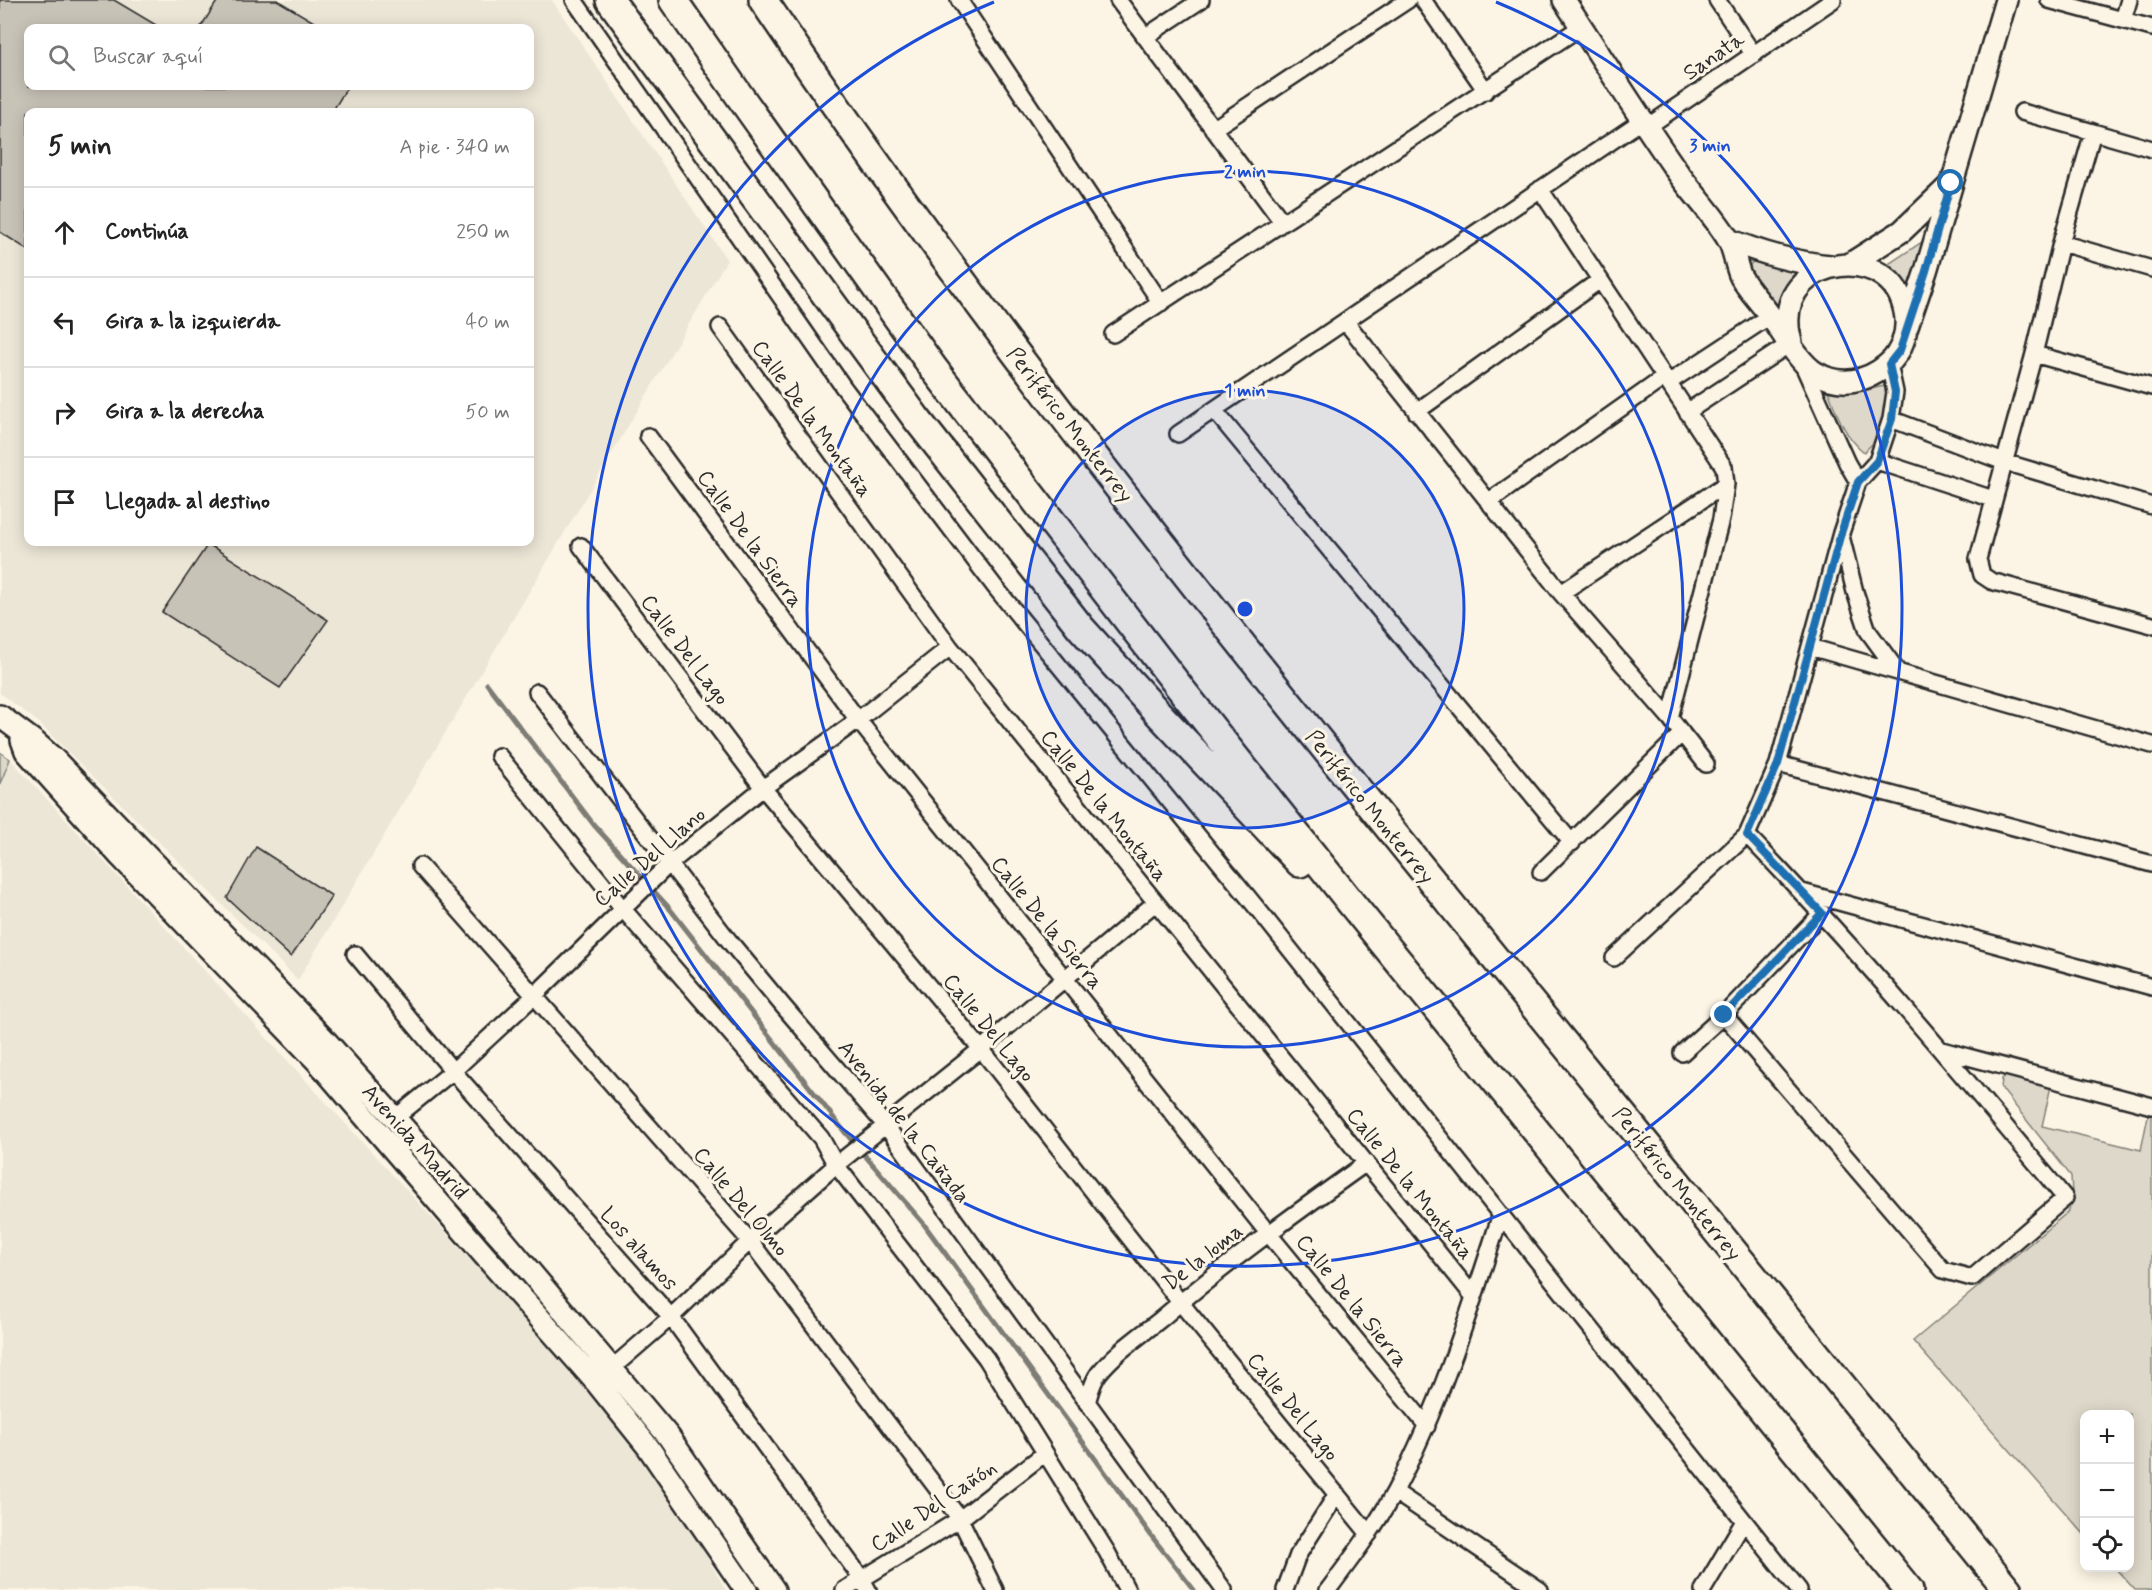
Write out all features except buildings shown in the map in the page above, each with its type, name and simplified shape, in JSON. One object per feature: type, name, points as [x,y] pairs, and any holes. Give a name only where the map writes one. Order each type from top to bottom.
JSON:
[{"type":"highway","points":[[610,0],[916,418],[1081,628],[1226,787],[1313,876],[1333,893],[1351,903]]},
{"type":"highway","points":[[673,0],[934,369],[1184,693],[1351,903],[1909,1590]]},
{"type":"highway","name":"Periférico Monterrey","points":[[762,0],[914,216],[1029,372],[1242,645],[2008,1590]]},
{"type":"street","points":[[574,0],[844,388],[980,568],[1265,918],[1500,1217],[1565,1293],[1799,1590]]},
{"type":"street","points":[[959,0],[1161,303]]},
{"type":"street","points":[[1118,0],[1283,224]]},
{"type":"street","points":[[1145,37],[1201,0]]},
{"type":"street","points":[[1213,129],[1408,0]]},
{"type":"street","points":[[1423,0],[1486,91]]},
{"type":"street","points":[[1564,0],[1677,171],[1729,240],[1741,276],[1796,352],[1815,373],[1833,381],[1853,382],[1872,376],[1889,364],[1900,350],[1926,271],[2006,0]]},
{"type":"street","points":[[1717,0],[1754,55]]},
{"type":"street","name":"Sanata","points":[[1178,434],[1540,189],[1754,55],[1833,0]]},
{"type":"street","points":[[2049,0],[2152,28]]},
{"type":"street","points":[[2123,20],[2128,0]]},
{"type":"street","points":[[1113,334],[1581,27]]},
{"type":"street","points":[[2022,112],[2152,148]]},
{"type":"street","points":[[2093,132],[2061,243],[2034,354],[1978,559],[1982,575],[1991,580],[2152,625]]},
{"type":"street","points":[[1858,482],[1796,352],[1787,324],[1790,305],[1799,288],[1813,274],[1841,265],[1902,231],[1951,183]]},
{"type":"street","points":[[1540,189],[1724,467],[1726,484],[1721,519],[1670,718]]},
{"type":"street","points":[[1729,240],[1762,254],[1797,263],[1869,268],[1886,279],[1899,294],[1905,312],[1905,331]]},
{"type":"street","points":[[2061,243],[2152,269]]},
{"type":"street","points":[[1416,412],[1600,280]]},
{"type":"street","points":[[1488,502],[1666,380],[1770,316]]},
{"type":"street","points":[[1345,321],[1561,593],[1670,718],[1706,764]]},
{"type":"street","name":"Calle De la Montaña","points":[[720,327],[950,647],[1474,1297]]},
{"type":"street","points":[[1687,412],[1796,352]]},
{"type":"street","points":[[2034,354],[2152,387]]},
{"type":"street","points":[[1614,958],[1747,835],[1778,764],[1841,533],[1858,482],[1877,461],[1892,419],[1895,392],[1889,364]]},
{"type":"street","points":[[1214,410],[1572,843]]},
{"type":"street","points":[[1892,419],[2004,462],[2152,506]]},
{"type":"street","name":"Calle De la Sierra","points":[[648,436],[858,720],[1268,1233],[1427,1426]]},
{"type":"street","points":[[1877,461],[1993,499]]},
{"type":"street","points":[[1561,593],[1726,484]]},
{"type":"street","points":[[1841,533],[1855,592],[1868,631],[1898,672]]},
{"type":"street","name":"Calle Del Lago","points":[[581,546],[763,789],[981,1050],[1180,1302],[1369,1534]]},
{"type":"street","name":"Calle Del Llano","points":[[395,1118],[453,1071],[534,996],[665,867],[763,789],[858,720],[950,647]]},
{"type":"street","points":[[1810,647],[2152,745]]},
{"type":"street","name":"Avenida de la Cañada","points":[[537,692],[665,867],[783,1006],[881,1130],[1088,1403],[1224,1590]]},
{"type":"street","name":"Avenida Madrid","points":[[8,722],[63,767],[316,1030],[501,1237],[604,1375],[648,1447],[746,1590]]},
{"type":"street","name":"Avenida Madrid","points":[[8,722],[26,751],[48,776],[120,856],[317,1061],[484,1255],[669,1437],[774,1590]]},
{"type":"street","points":[[1541,872],[1682,733]]},
{"type":"street","points":[[499,756],[622,908],[840,1161],[1005,1386],[1044,1454],[1107,1552],[1127,1590]]},
{"type":"street","points":[[1778,764],[2152,864]]},
{"type":"street","points":[[1724,1015],[1943,1270],[1972,1278],[2065,1198],[1942,1050],[1822,913],[1747,835]]},
{"type":"street","name":"Calle Del Olmo","points":[[420,866],[750,1241],[960,1519],[995,1590]]},
{"type":"street","points":[[1802,892],[2152,987]]},
{"type":"street","points":[[604,1375],[671,1317],[750,1241],[840,1161],[981,1050],[1155,903]]},
{"type":"street","points":[[1682,1053],[1724,1015],[1822,913]]},
{"type":"street","name":"Los alamos","points":[[355,954],[453,1071],[671,1317],[865,1584]]},
{"type":"street","points":[[1942,1050],[2152,1106]]},
{"type":"street","name":"De la loma","points":[[1088,1403],[1097,1375],[1180,1302],[1268,1233],[1366,1163]]},
{"type":"street","points":[[1328,1590],[1369,1534],[1395,1492],[1427,1426],[1442,1390],[1500,1217]]},
{"type":"street","name":"Calle Del Cañón","points":[[844,1590],[865,1584],[960,1519],[1044,1454]]},
{"type":"street","points":[[1395,1492],[1540,1590]]},
{"type":"street","points":[[1285,1590],[1298,1555],[1337,1494]]},
{"type":"street","points":[[1703,1590],[1744,1521]]},
{"type":"shaded area","points":[[0,0],[552,0],[727,260],[298,980],[38,722],[0,693]]},
{"type":"shaded area","points":[[1928,238],[1912,292],[1902,280],[1884,267]]},
{"type":"shaded area","points":[[1754,260],[1807,274],[1782,314],[1746,270]]},
{"type":"shaded area","points":[[1889,385],[1888,402],[1877,439],[1864,452],[1846,432],[1828,391],[1862,391]]},
{"type":"shaded area","points":[[0,752],[10,759],[0,784]]},
{"type":"shaded area","points":[[10,759],[644,1448],[726,1590],[0,1590],[0,785]]},
{"type":"shaded area","points":[[2008,1074],[2051,1086],[2042,1126],[2141,1150],[2149,1111],[2152,1112],[2152,1590],[2135,1590],[2119,1572],[2134,1572],[2134,1410],[2080,1410],[2080,1529],[1913,1341],[2069,1211],[2072,1194],[2071,1176],[2001,1088],[2002,1079]]},
{"type":"waterway","points":[[487,684],[594,825],[670,909],[844,1131],[923,1223],[1153,1538],[1194,1590]]},
{"type":"route","points":[[1724,1015],[1822,913],[1747,835],[1778,764],[1841,533],[1858,482],[1877,461],[1892,419],[1895,392],[1889,364],[1900,350],[1951,183]]}]
